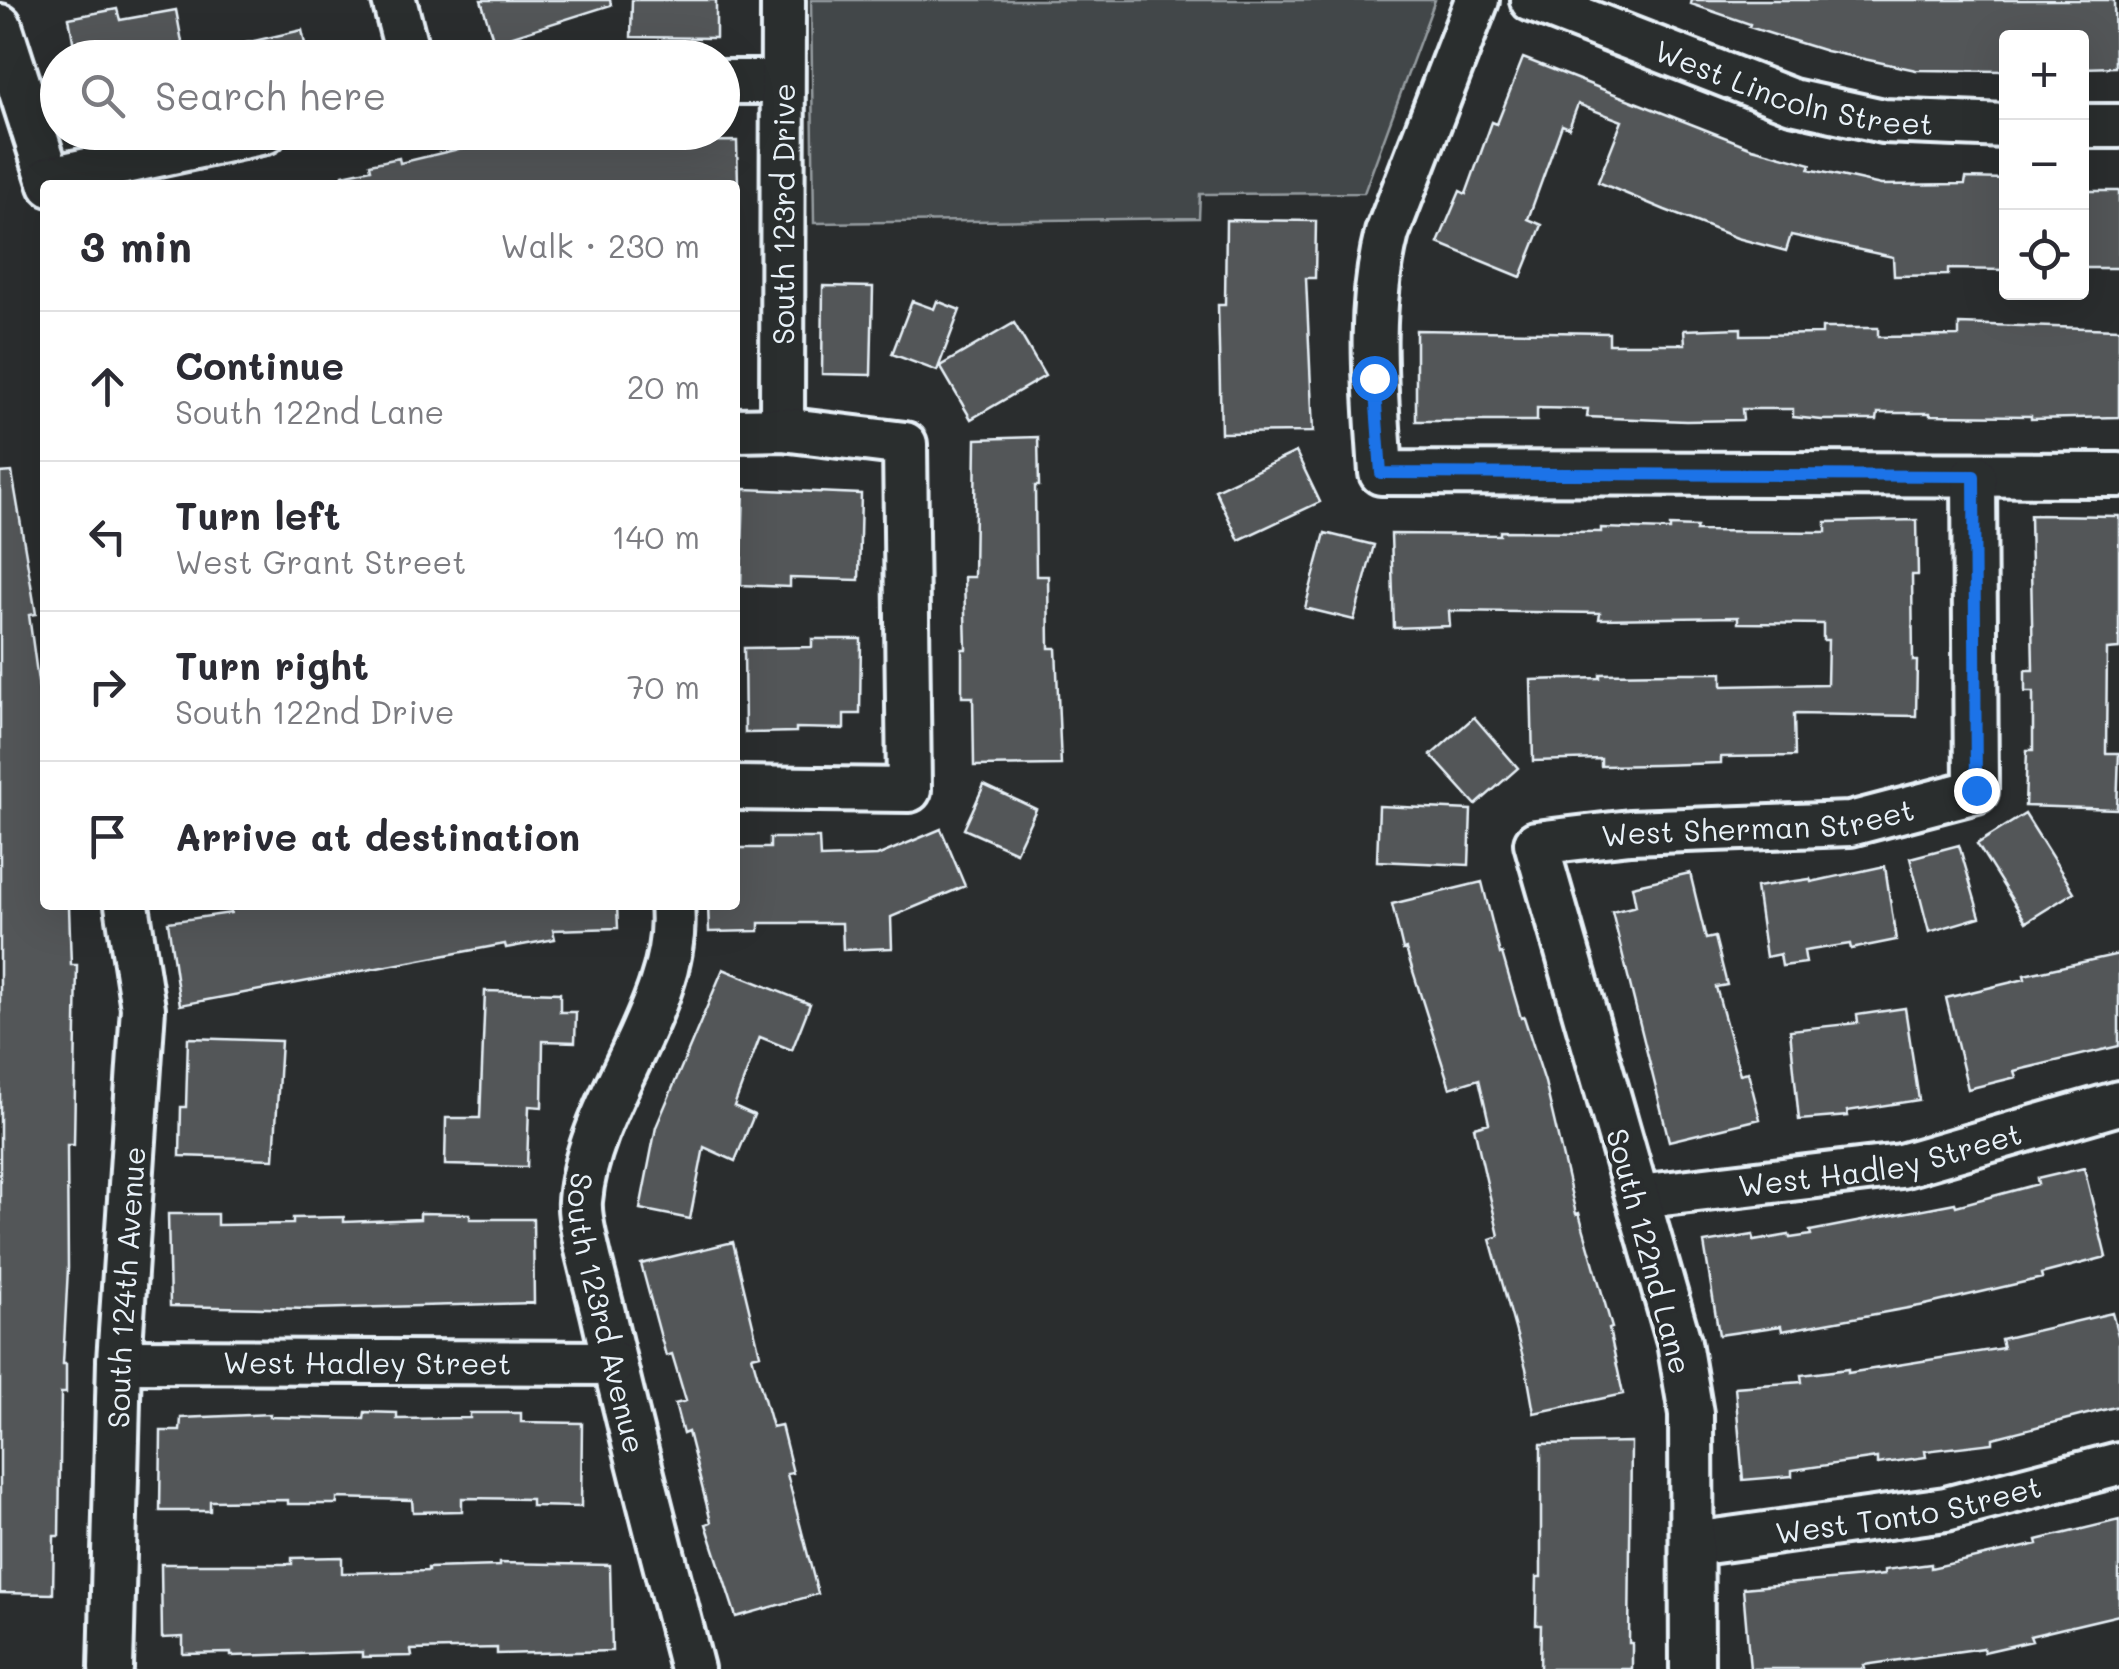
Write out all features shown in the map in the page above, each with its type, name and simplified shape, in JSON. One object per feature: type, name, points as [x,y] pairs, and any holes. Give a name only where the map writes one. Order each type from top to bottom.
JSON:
[{"type":"street","points":[[394,0],[405,40]]},
{"type":"street","name":"South 123rd Drive","points":[[782,429],[783,0]]},
{"type":"street","points":[[1477,0],[1387,234],[1377,273],[1374,378],[1381,473],[2119,475]]},
{"type":"street","name":"West Lincoln Street","points":[[1532,0],[1792,101],[1882,121],[1999,126]]},
{"type":"street","points":[[0,26],[40,148]]},
{"type":"street","points":[[740,82],[782,82]]},
{"type":"street","points":[[2089,126],[2119,126]]},
{"type":"street","points":[[41,150],[51,180]]},
{"type":"street","points":[[55,180],[186,150]]},
{"type":"street","points":[[740,430],[782,429],[905,444],[909,790],[740,788]]},
{"type":"street","name":"West Sherman Street","points":[[1536,843],[1630,832],[1850,824],[1976,790],[1974,476]]},
{"type":"street","name":"South 122nd Lane","points":[[1536,843],[1678,1342],[1691,1414],[1692,1669]]},
{"type":"street","name":"South 124th Avenue","points":[[111,1669],[119,1361],[142,1008],[128,910]]},
{"type":"street","name":"South 123rd Avenue","points":[[673,910],[666,971],[592,1145],[580,1204],[614,1363],[692,1669]]},
{"type":"street","name":"West Hadley Street","points":[[1638,1197],[1902,1166],[2119,1102]]},
{"type":"street","name":"West Hadley Street","points":[[119,1361],[614,1363]]},
{"type":"street","name":"West Tonto Street","points":[[1693,1544],[1946,1509],[2119,1464]]},
{"type":"shaded area","points":[[811,0],[1435,0],[1364,193],[1200,194],[1199,218],[814,223]]},
{"type":"building","points":[[481,0],[610,0],[611,5],[493,40]]},
{"type":"building","points":[[632,0],[716,0],[716,38],[631,37]]},
{"type":"building","points":[[1692,0],[2114,0],[2115,67],[2089,68],[2089,30],[1999,30],[1999,71],[1916,70],[1826,51],[1691,4]]},
{"type":"building","points":[[117,9],[120,20],[176,10],[182,40],[73,40],[69,18]]},
{"type":"building","points":[[302,30],[304,40],[258,40]]},
{"type":"building","points":[[1523,58],[1752,148],[1811,164],[1809,169],[1881,185],[1965,184],[1966,178],[1999,179],[1999,270],[1948,269],[1948,275],[1894,276],[1893,257],[1791,235],[1786,251],[1737,238],[1665,210],[1598,182],[1622,121],[1578,104],[1569,128],[1562,125],[1528,219],[1542,225],[1521,277],[1438,243],[1460,191],[1466,194],[1492,122],[1497,124]]},
{"type":"building","points":[[454,150],[737,150],[738,180],[344,180],[343,175],[371,169],[370,164],[399,158],[400,163]]},
{"type":"building","points":[[2089,191],[2119,191],[2119,268],[2089,268]]},
{"type":"building","points":[[1226,220],[1316,221],[1315,278],[1306,278],[1313,432],[1221,433],[1218,305],[1225,305]]},
{"type":"building","points":[[823,286],[873,287],[871,375],[822,374]]},
{"type":"building","points":[[912,301],[934,309],[937,301],[960,310],[937,371],[892,354]]},
{"type":"building","points":[[1014,323],[1045,376],[971,419],[940,366]]},
{"type":"building","points":[[1959,324],[2119,329],[2119,417],[2031,419],[1878,413],[1877,420],[1822,420],[1793,417],[1793,409],[1742,409],[1743,420],[1686,421],[1587,417],[1588,409],[1537,408],[1537,421],[1416,421],[1416,330],[1609,333],[1609,344],[1685,344],[1684,330],[1741,328],[1741,335],[1822,334],[1822,328],[1878,328],[1878,337],[1959,336]]},
{"type":"building","points":[[1038,437],[1036,576],[1048,576],[1049,648],[1056,648],[1061,765],[974,766],[973,697],[962,697],[962,649],[966,649],[964,577],[974,577],[976,439]]},
{"type":"building","points":[[1296,452],[1320,502],[1239,540],[1215,490]]},
{"type":"building","points":[[12,472],[36,614],[29,615],[40,689],[40,910],[69,910],[71,965],[77,965],[74,1145],[67,1145],[68,1268],[63,1364],[66,1393],[61,1393],[59,1536],[54,1536],[53,1594],[0,1593],[0,473]]},
{"type":"building","points":[[744,489],[861,494],[859,580],[790,578],[790,587],[741,585]]},
{"type":"building","points":[[2030,515],[2119,516],[2119,649],[2107,650],[2106,753],[2119,753],[2117,809],[2025,806],[2027,750],[2033,750],[2033,692],[2025,692],[2025,670],[2033,670]]},
{"type":"building","points":[[1917,520],[1918,575],[1912,575],[1916,716],[1794,714],[1795,756],[1721,757],[1721,763],[1657,765],[1601,766],[1601,759],[1533,761],[1531,680],[1600,678],[1600,674],[1722,673],[1722,686],[1827,684],[1828,640],[1823,640],[1823,624],[1738,623],[1738,617],[1599,619],[1600,613],[1449,611],[1450,626],[1394,628],[1391,534],[1500,535],[1500,531],[1601,532],[1601,528],[1670,530],[1670,526],[1697,527],[1696,531],[1826,532],[1826,522]]},
{"type":"building","points":[[1325,533],[1374,545],[1354,620],[1305,608]]},
{"type":"building","points":[[812,639],[861,639],[860,714],[844,714],[844,729],[745,733],[744,648],[812,647]]},
{"type":"building","points":[[1474,717],[1518,768],[1476,805],[1431,755]]},
{"type":"building","points":[[984,785],[1036,809],[1016,852],[964,829]]},
{"type":"building","points":[[1379,806],[1471,810],[1469,865],[1377,861]]},
{"type":"building","points":[[2025,814],[2074,892],[2026,922],[1977,844]]},
{"type":"building","points":[[941,829],[965,886],[891,917],[892,948],[843,950],[842,923],[759,923],[759,931],[709,932],[708,910],[740,910],[740,848],[770,848],[770,838],[819,838],[820,858],[877,856]]},
{"type":"building","points":[[1959,845],[1980,917],[1929,932],[1910,858]]},
{"type":"building","points":[[1885,866],[1896,940],[1851,949],[1850,944],[1804,951],[1806,963],[1782,966],[1780,954],[1766,957],[1756,887],[1810,879],[1811,882]]},
{"type":"building","points":[[1690,873],[1706,939],[1715,937],[1727,985],[1716,987],[1740,1074],[1748,1072],[1760,1119],[1669,1141],[1612,912],[1636,906],[1632,886]]},
{"type":"building","points":[[1482,882],[1500,954],[1545,1082],[1576,1214],[1579,1213],[1612,1328],[1609,1329],[1623,1394],[1534,1413],[1526,1368],[1490,1239],[1499,1236],[1474,1127],[1489,1123],[1479,1079],[1450,1088],[1406,949],[1403,950],[1392,904]]},
{"type":"building","points":[[231,910],[617,910],[618,928],[553,930],[555,939],[506,948],[505,944],[180,1005],[168,922],[231,913]]},
{"type":"building","points":[[2119,954],[2119,1046],[2014,1071],[2016,1077],[1968,1089],[1946,998],[2025,979],[2024,975]]},
{"type":"building","points":[[723,969],[810,1004],[792,1050],[760,1037],[734,1106],[754,1115],[735,1161],[704,1147],[690,1219],[640,1209],[656,1127]]},
{"type":"building","points":[[485,991],[560,993],[560,1012],[576,1012],[575,1042],[543,1041],[542,1107],[529,1106],[527,1167],[445,1165],[446,1118],[480,1118]]},
{"type":"building","points":[[1905,1008],[1919,1100],[1847,1111],[1848,1116],[1799,1120],[1790,1030],[1858,1023],[1857,1015]]},
{"type":"building","points":[[188,1038],[281,1041],[274,1159],[180,1156]]},
{"type":"building","points":[[2084,1168],[2106,1257],[2041,1274],[2042,1278],[1925,1305],[1782,1331],[1781,1326],[1719,1335],[1704,1243],[1753,1235],[1754,1241],[1811,1235],[1810,1231],[1955,1203],[1956,1206]]},
{"type":"building","points":[[420,1213],[470,1214],[470,1219],[533,1219],[534,1303],[310,1309],[170,1306],[168,1214],[217,1214],[217,1225],[293,1224],[293,1218],[344,1217],[344,1222],[420,1219]]},
{"type":"building","points":[[733,1242],[760,1354],[752,1356],[772,1427],[781,1425],[793,1473],[787,1474],[818,1594],[736,1617],[706,1524],[711,1522],[688,1432],[683,1434],[675,1404],[686,1401],[672,1354],[666,1356],[641,1264]]},
{"type":"building","points":[[2112,1313],[2119,1339],[2119,1406],[1993,1438],[1993,1443],[1925,1451],[1926,1457],[1877,1464],[1877,1458],[1792,1470],[1792,1476],[1743,1480],[1735,1387],[1802,1382],[1801,1375],[1848,1369],[1848,1373],[2003,1348],[2001,1339]]},
{"type":"building","points":[[365,1412],[397,1413],[397,1419],[521,1413],[521,1422],[582,1423],[581,1507],[531,1506],[531,1499],[462,1498],[462,1511],[413,1512],[412,1500],[337,1498],[337,1504],[210,1501],[210,1511],[160,1511],[161,1431],[180,1431],[181,1418],[270,1414],[364,1419]]},
{"type":"building","points":[[1631,1442],[1632,1669],[1540,1669],[1541,1625],[1536,1625],[1537,1577],[1541,1577],[1541,1444]]},
{"type":"building","points":[[2119,1520],[2119,1615],[2030,1636],[2032,1641],[1984,1652],[1983,1648],[1864,1665],[1865,1669],[1750,1669],[1743,1588],[1884,1575],[1884,1570],[1931,1564],[1931,1568],[2038,1544],[2037,1540]]},
{"type":"building","points":[[342,1557],[342,1573],[428,1571],[499,1563],[610,1565],[612,1651],[497,1654],[497,1648],[411,1650],[412,1656],[362,1657],[362,1652],[231,1656],[183,1654],[183,1637],[162,1638],[161,1564],[292,1564],[292,1558]]},
{"type":"route","points":[[1374,378],[1381,473],[1974,476],[1976,790]]}]
